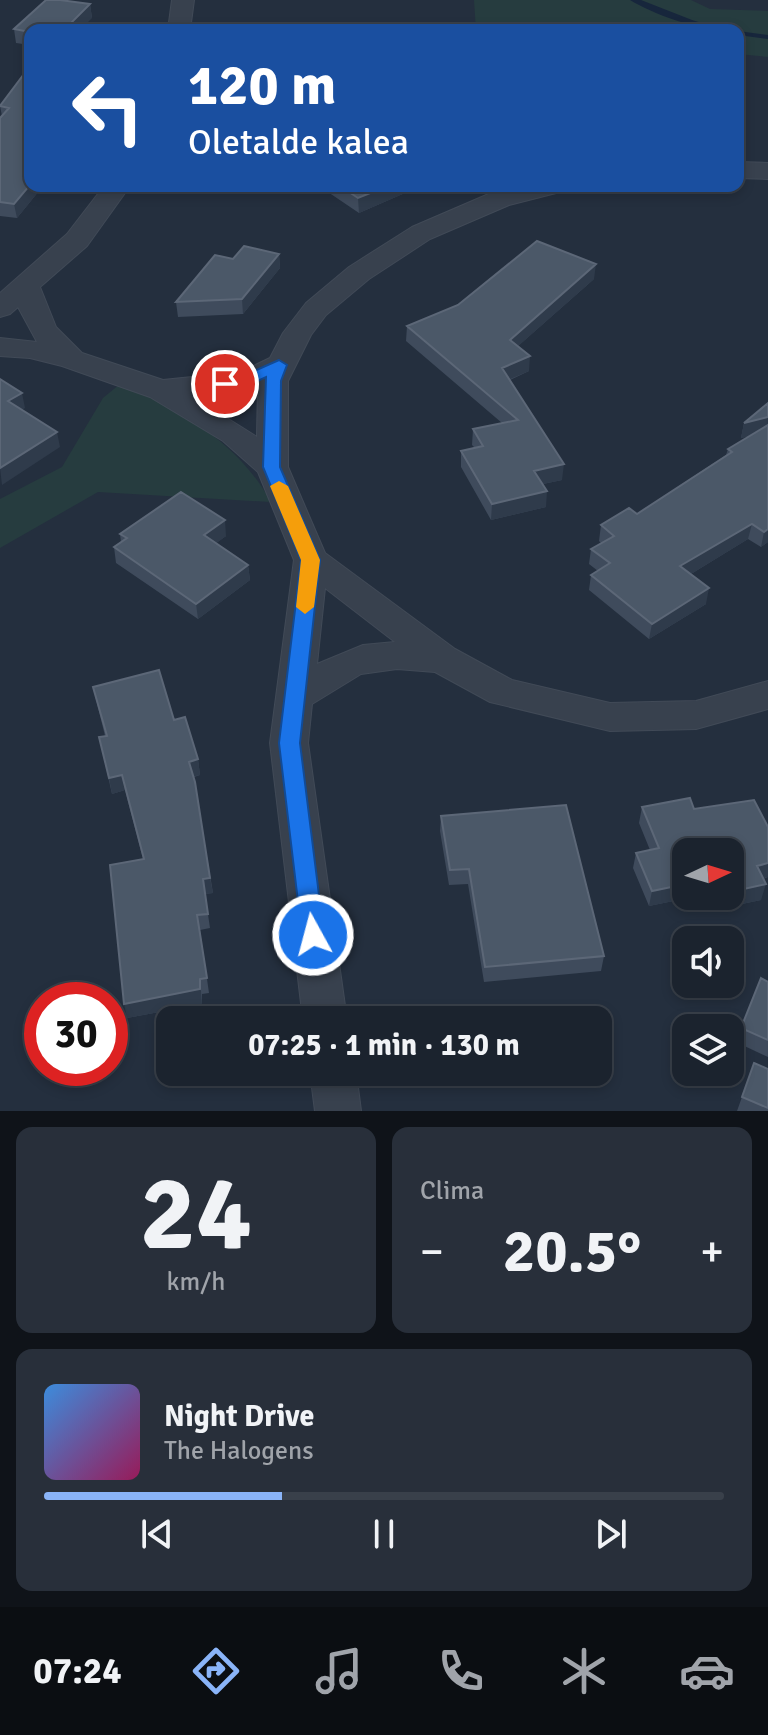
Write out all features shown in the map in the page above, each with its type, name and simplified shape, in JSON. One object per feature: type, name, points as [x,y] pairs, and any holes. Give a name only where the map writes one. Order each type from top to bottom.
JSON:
[{"type":"street","points":[[180,24],[183,0]]},
{"type":"street","points":[[744,170],[768,171]]},
{"type":"street","points":[[0,308],[77,240],[113,192]]},
{"type":"street","points":[[323,1006],[289,743],[311,560],[272,467],[273,381],[297,333],[316,309],[359,273],[421,233],[500,199],[530,192]]},
{"type":"street","points":[[26,286],[32,314],[51,343],[72,359]]},
{"type":"street","points":[[2,339],[39,325]]},
{"type":"street","points":[[2,339],[161,390],[234,434],[272,467]]},
{"type":"street","points":[[161,390],[247,380],[279,365]]},
{"type":"street","points":[[311,560],[442,659],[503,692],[610,717],[696,715],[768,695]]},
{"type":"street","points":[[295,697],[352,660],[395,653],[442,659]]},
{"type":"street","points":[[335,1086],[338,1111]]},
{"type":"green space","points":[[474,0],[691,0],[710,9],[768,11],[768,57],[744,55],[744,24],[476,24]]},
{"type":"green space","points":[[120,384],[165,405],[206,430],[242,462],[271,502],[98,492],[0,548],[0,499],[62,467],[103,398]]},
{"type":"building","points":[[46,0],[90,4],[70,24],[24,24],[24,31],[14,29]]},
{"type":"building","points":[[24,74],[24,192],[14,204],[0,202],[0,118],[9,108],[0,106]]},
{"type":"building","points":[[349,192],[373,192],[358,198]]},
{"type":"building","points":[[537,241],[596,264],[510,340],[530,356],[502,368],[564,464],[534,471],[547,491],[492,504],[461,451],[483,446],[473,429],[518,420],[407,326],[458,305]]},
{"type":"building","points":[[244,246],[279,254],[242,299],[176,302],[215,255],[233,259]]},
{"type":"building","points":[[0,379],[22,393],[8,401],[57,432],[0,468]]},
{"type":"building","points":[[768,403],[768,417],[744,423]]},
{"type":"building","points":[[768,425],[768,529],[764,532],[752,524],[680,566],[709,588],[652,624],[591,575],[610,563],[591,549],[614,536],[601,525],[629,508],[637,514],[732,452],[728,449]]},
{"type":"building","points":[[181,492],[225,520],[204,535],[248,565],[196,604],[114,547],[127,538],[120,534]]},
{"type":"building","points":[[159,670],[174,720],[185,717],[198,759],[189,762],[210,878],[203,879],[208,914],[197,915],[207,978],[200,979],[200,989],[128,1003],[128,982],[122,982],[110,865],[144,859],[122,775],[109,778],[99,737],[107,736],[93,687]]},
{"type":"building","points":[[690,798],[694,809],[754,800],[768,827],[768,863],[757,866],[766,884],[744,889],[744,838],[672,838],[672,887],[652,891],[636,853],[659,848],[642,807]]},
{"type":"building","points":[[566,805],[604,956],[485,967],[469,869],[450,870],[441,816]]},
{"type":"building","points":[[761,978],[768,982],[768,1040],[744,1029],[744,1020]]},
{"type":"building","points":[[754,1063],[768,1069],[768,1108],[742,1097]]},
{"type":"waterway","points":[[634,0],[697,24]]},
{"type":"waterway","points":[[744,34],[768,37]]},
{"type":"slow traffic","points":[[279,486],[311,560],[305,607]]},
{"type":"route","points":[[225,384],[247,380],[279,365],[273,381],[272,467],[287,509],[311,560],[289,743],[313,935]]}]
